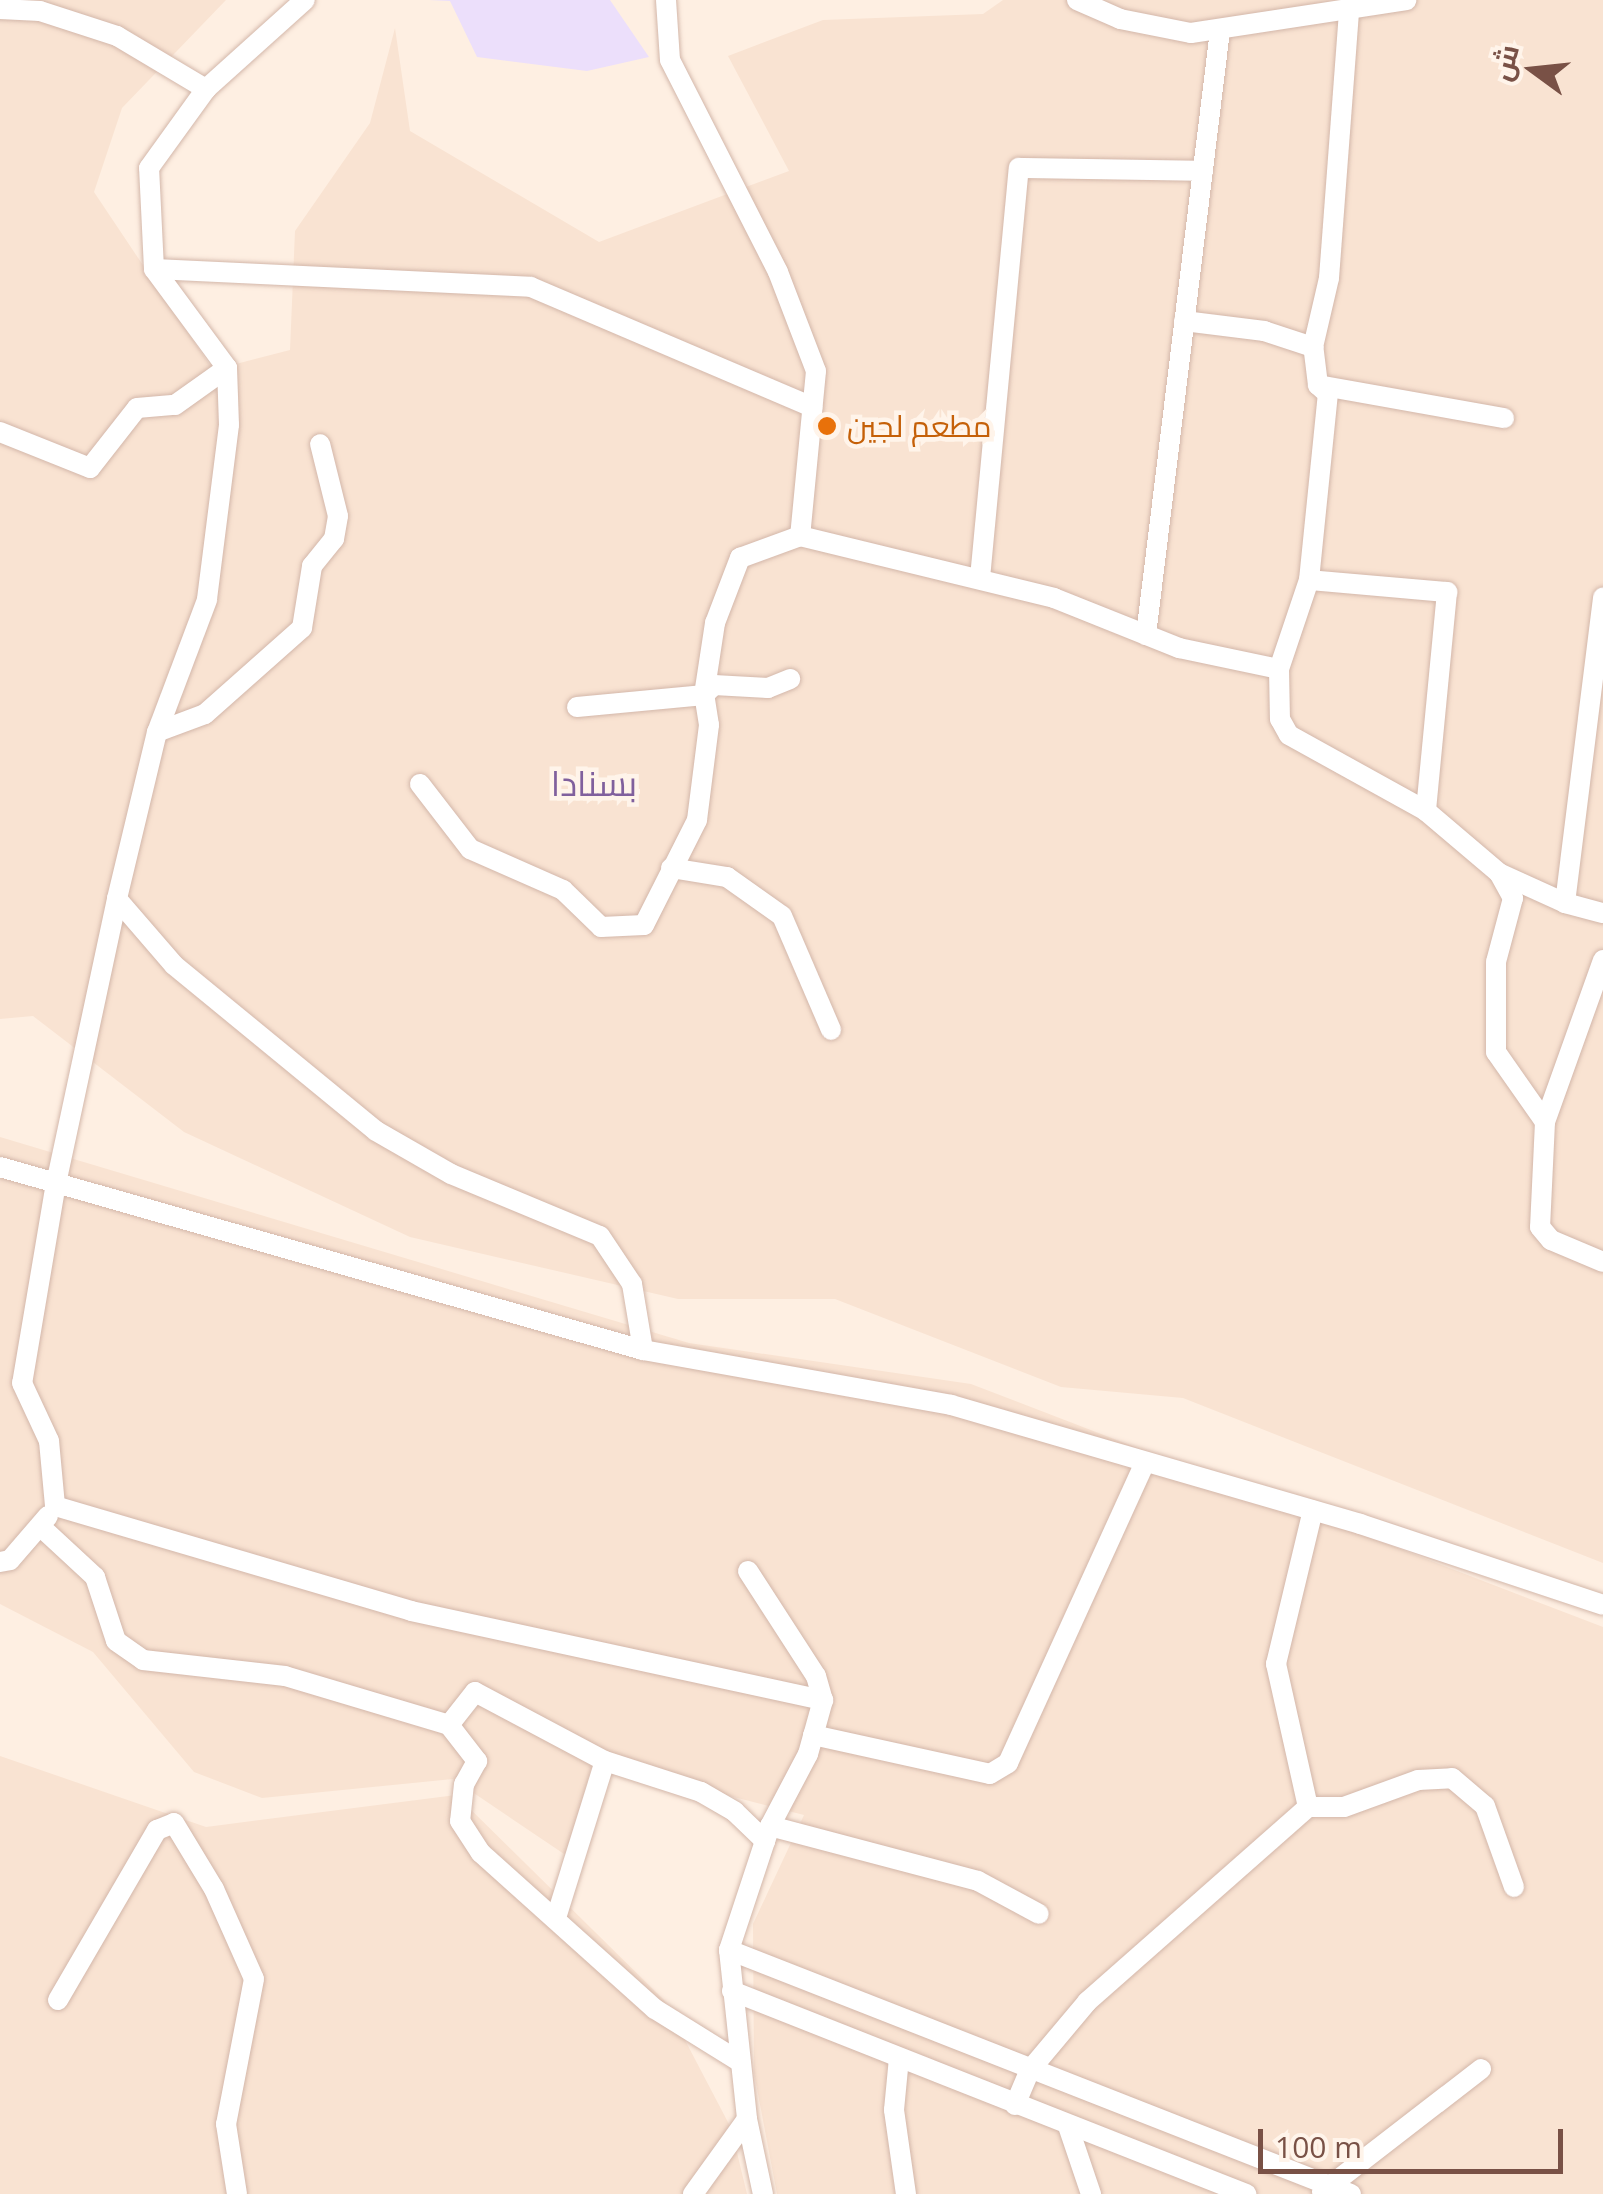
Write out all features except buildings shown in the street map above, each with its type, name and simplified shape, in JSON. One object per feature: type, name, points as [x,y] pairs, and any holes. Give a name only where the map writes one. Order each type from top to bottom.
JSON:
[{"type":"street","points":[[0,1562],[10,1560],[42,1527],[55,1506],[49,1441],[22,1383],[56,1183],[157,732],[207,600],[229,425],[227,368],[154,269],[149,168],[206,88],[305,0]]},
{"type":"street","points":[[666,0],[670,60],[778,272],[816,372],[800,536]]},
{"type":"street","points":[[1077,0],[1120,19],[1191,33],[1349,12],[1406,0]]},
{"type":"street","points":[[0,10],[40,11],[116,36],[206,88]]},
{"type":"street","points":[[1349,12],[1329,278],[1313,347],[1318,385],[1328,394],[1309,580],[1280,669],[1280,719],[1289,735],[1426,811],[1498,872],[1565,904],[1603,912]]},
{"type":"street","points":[[1146,635],[1220,30]]},
{"type":"street","points":[[980,578],[1019,168],[1203,171]]},
{"type":"street","points":[[154,269],[531,287],[812,407]]},
{"type":"street","points":[[1184,320],[1264,331],[1313,347]]},
{"type":"street","points":[[0,432],[90,468],[137,408],[175,405],[227,368]]},
{"type":"street","points":[[1318,385],[1504,418]]},
{"type":"street","points":[[157,732],[205,714],[302,628],[312,566],[334,539],[338,516],[320,444]]},
{"type":"street","points":[[420,784],[470,849],[564,890],[601,927],[644,925],[697,820],[709,725],[704,696],[716,623],[740,558],[800,536],[980,578],[1146,635],[1280,669]]},
{"type":"street","points":[[1309,580],[1447,592],[1426,811]]},
{"type":"street","points":[[1565,904],[1600,651],[1603,598]]},
{"type":"street","points":[[577,707],[704,696],[714,685],[768,688],[790,679]]},
{"type":"street","points":[[672,868],[727,877],[782,916],[811,976],[822,1020],[832,1030]]},
{"type":"street","points":[[1498,872],[1513,898],[1496,962],[1496,1052],[1545,1122]]},
{"type":"street","points":[[118,899],[174,965],[376,1131],[451,1174],[600,1236],[632,1284],[643,1350]]},
{"type":"street","points":[[1603,960],[1545,1122],[1540,1228],[1551,1240],[1603,1262]]},
{"type":"street","points":[[0,1167],[643,1350],[951,1405],[1314,1510],[1603,1605]]},
{"type":"street","points":[[0,1382],[22,1383]]},
{"type":"street","points":[[814,1734],[990,1774],[1008,1763],[1145,1463]]},
{"type":"street","points":[[55,1506],[412,1612],[823,1700]]},
{"type":"street","points":[[1308,1806],[1276,1664],[1314,1510]]},
{"type":"street","points":[[42,1527],[94,1578],[116,1640],[143,1660],[285,1676],[450,1725],[477,1761],[464,1784],[460,1821],[481,1853],[655,2010],[740,2062]]},
{"type":"street","points":[[748,1571],[816,1676],[823,1700],[814,1734],[768,1834],[729,1950],[747,2119],[763,2194]]},
{"type":"street","points":[[450,1725],[475,1692],[605,1761],[701,1792],[768,1834],[978,1881],[1039,1914]]},
{"type":"street","points":[[556,1918],[605,1761]]},
{"type":"street","points":[[1016,2104],[1030,2070],[1087,2002],[1308,1806],[1344,1807],[1418,1780],[1452,1778],[1485,1806],[1514,1887]]},
{"type":"street","points":[[58,2000],[157,1830],[174,1823],[214,1888],[254,1979],[226,2124],[237,2194]]},
{"type":"street","points":[[729,1950],[1324,2190],[1350,2194]]},
{"type":"street","points":[[732,1991],[1246,2194]]},
{"type":"street","points":[[899,2058],[894,2110],[906,2194]]},
{"type":"street","points":[[1324,2190],[1480,2069]]},
{"type":"street","points":[[693,2194],[747,2119]]},
{"type":"street","points":[[1068,2126],[1091,2194]]},
{"type":"shaded area","points":[[0,0],[226,0],[122,108],[94,192],[213,370],[290,350],[295,231],[370,123],[395,28],[410,131],[599,242],[789,171],[728,56],[823,20],[983,14],[1003,0],[1603,0],[1603,1563],[1183,1398],[1061,1387],[835,1299],[678,1299],[410,1237],[184,1132],[33,1016],[0,1019]]},
{"type":"shaded area","points":[[429,0],[610,0],[649,57],[587,71],[477,57],[450,1]]},
{"type":"shaded area","points":[[0,1137],[689,1343],[971,1384],[1603,1627],[1603,2194],[777,2194],[754,2073],[753,1924],[804,1815],[593,1761],[567,1856],[453,1779],[262,1798],[194,1772],[93,1652],[0,1604]]},
{"type":"shaded area","points":[[0,1756],[206,1827],[456,1795],[664,2000],[731,2128],[747,2194],[0,2194]]},
{"type":"place","name":"مطعم لجين","points":[[827,426]]},
{"type":"district","name":"بسنادا","points":[[594,783]]}]
